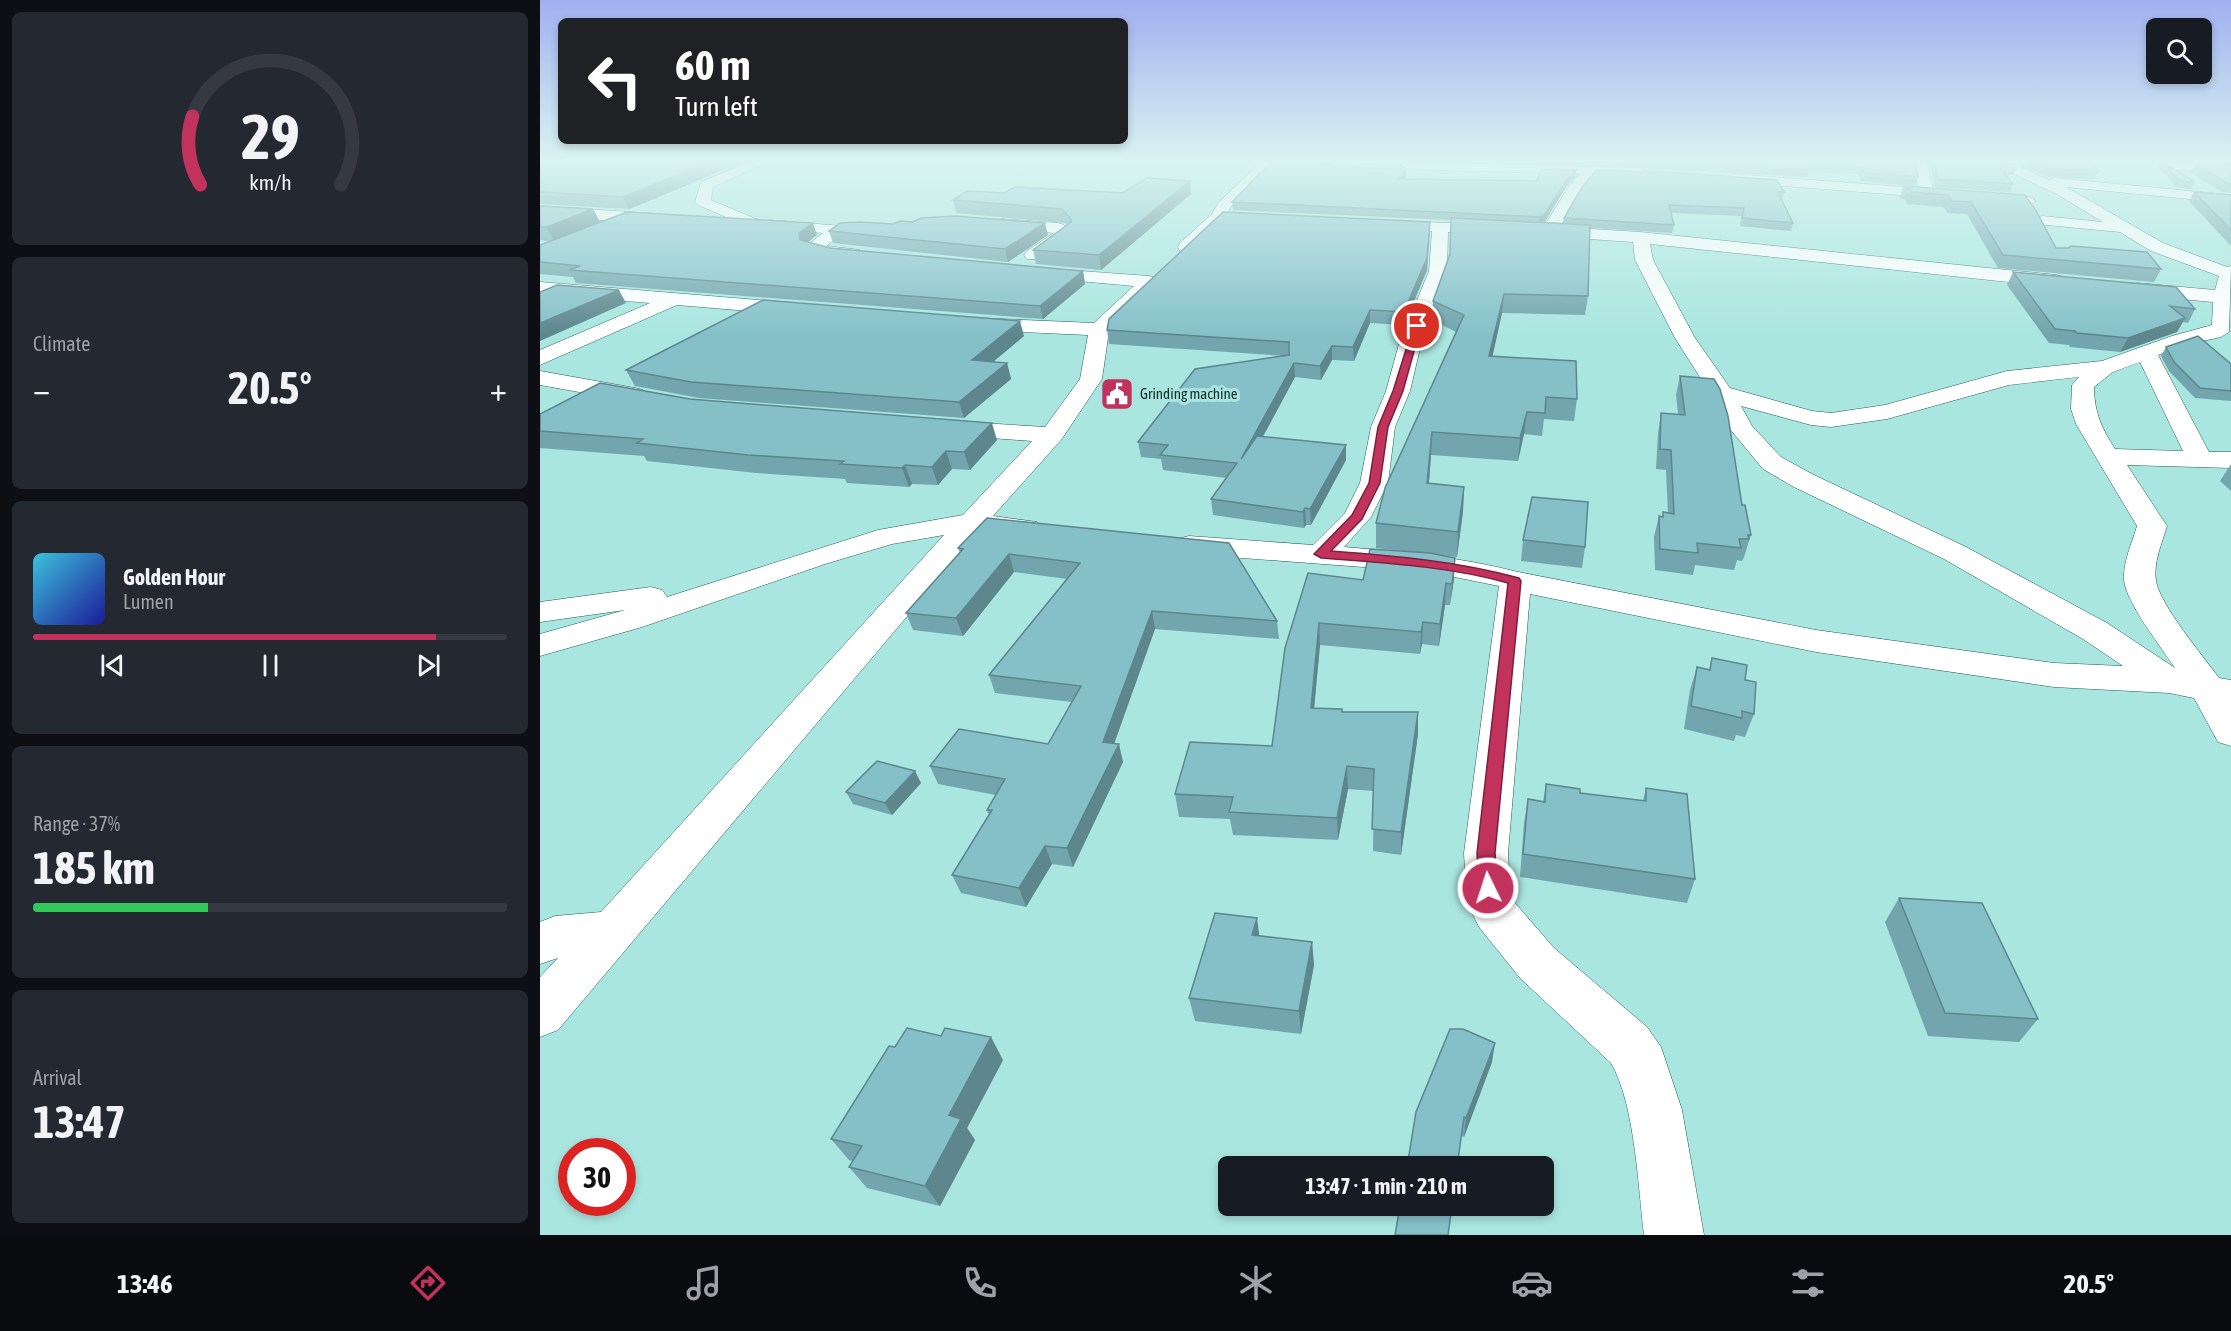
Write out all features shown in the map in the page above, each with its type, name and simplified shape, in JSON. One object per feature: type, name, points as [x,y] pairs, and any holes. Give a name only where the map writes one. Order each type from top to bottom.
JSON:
[{"type":"street","points":[[666,220],[671,220]]},
{"type":"street","points":[[744,220],[757,225]]},
{"type":"street","points":[[540,1013],[972,522],[1052,435],[1091,379],[1099,329],[1149,282],[1227,220]]},
{"type":"street","points":[[1544,231],[1551,228],[1556,220]]},
{"type":"street","points":[[2109,220],[2164,250],[2228,280]]},
{"type":"street","points":[[2049,238],[2042,221],[2121,228]]},
{"type":"street","points":[[705,222],[856,228]]},
{"type":"street","points":[[991,223],[1058,228],[1064,234],[1022,268],[1149,282]]},
{"type":"street","points":[[1371,223],[1640,237],[1890,266],[2075,283]]},
{"type":"street","points":[[1321,554],[1357,517],[1374,483],[1383,427],[1398,391],[1410,344],[1438,271],[1441,227]]},
{"type":"street","points":[[836,229],[836,232],[813,247],[828,252],[876,256]]},
{"type":"street","points":[[1640,237],[1644,260],[1685,338],[1722,393],[1742,429],[1772,463],[1804,481],[1955,553],[2095,631],[2169,681]]},
{"type":"street","points":[[2121,287],[2228,280]]},
{"type":"street","points":[[1722,393],[1791,413],[1831,420],[1887,412],[2007,378],[2105,367],[2180,340],[2214,333],[2222,328],[2228,280]]},
{"type":"street","points":[[540,288],[819,311]]},
{"type":"street","points":[[540,358],[673,300]]},
{"type":"street","points":[[957,322],[1013,327],[1099,329]]},
{"type":"street","points":[[2146,352],[2200,459]]},
{"type":"street","points":[[2105,367],[2083,385],[2083,406],[2093,433],[2144,507],[2152,526],[2142,559],[2140,581],[2150,605],[2219,690],[2231,732]]},
{"type":"street","points":[[540,378],[654,399]]},
{"type":"street","points":[[923,426],[1052,435]]},
{"type":"street","points":[[2108,457],[2231,460]]},
{"type":"street","points":[[540,645],[630,620],[814,558],[888,536],[972,522],[1055,531]]},
{"type":"street","points":[[1162,542],[1430,563],[1474,570],[1515,581],[1754,630],[1816,640],[2054,675],[2169,681],[2219,690]]},
{"type":"street","points":[[1515,581],[1486,853],[1488,888],[1495,914],[1537,963],[1629,1045],[1642,1066],[1655,1110],[1674,1235]]},
{"type":"street","points":[[540,612],[742,584]]},
{"type":"street","points":[[540,943],[555,937],[614,931]]},
{"type":"building","points":[[540,220],[566,220],[547,227],[540,227]]},
{"type":"building","points":[[607,220],[756,220],[813,223],[799,233],[800,240],[830,248],[1083,271],[1040,306],[569,270],[580,266],[540,262],[540,245]]},
{"type":"building","points":[[918,220],[1002,220],[1045,223],[1005,249],[829,231],[840,223],[913,222]]},
{"type":"building","points":[[1071,220],[1142,220],[1099,255],[1033,250],[1071,222]]},
{"type":"building","points":[[1215,220],[1381,220],[1430,222],[1427,258],[1404,312],[1370,310],[1353,347],[1332,346],[1320,366],[1294,363],[1241,459],[1257,436],[1346,445],[1310,509],[1305,508],[1303,512],[1211,499],[1237,463],[1160,455],[1168,445],[1138,442],[1195,369],[1289,355],[1289,342],[1107,330],[1109,319]]},
{"type":"building","points":[[1451,220],[1590,225],[1588,296],[1504,294],[1489,356],[1576,361],[1577,399],[1546,397],[1545,413],[1527,412],[1520,438],[1432,432],[1427,483],[1464,487],[1458,532],[1376,523],[1385,488],[1464,315],[1433,301],[1450,254]]},
{"type":"building","points":[[1590,220],[1673,220],[1674,225]]},
{"type":"building","points":[[1759,220],[1791,220],[1793,223]]},
{"type":"building","points":[[1982,220],[2041,220],[2056,248],[2071,246],[2147,252],[2161,269],[2003,255]]},
{"type":"building","points":[[2221,220],[2231,220],[2231,230]]},
{"type":"building","points":[[2013,272],[2176,287],[2195,309],[2170,306],[2185,318],[2128,338],[2055,329]]},
{"type":"building","points":[[557,285],[619,290],[540,323],[540,292]]},
{"type":"building","points":[[763,300],[1020,321],[972,360],[1007,363],[959,402],[691,382],[626,370]]},
{"type":"building","points":[[2198,336],[2231,364],[2231,391],[2200,388],[2174,362],[2166,347]]},
{"type":"building","points":[[1680,376],[1714,379],[1720,389],[1728,416],[1742,505],[1745,505],[1751,535],[1748,535],[1749,539],[1739,539],[1741,548],[1697,543],[1698,553],[1660,549],[1659,516],[1663,517],[1663,512],[1674,514],[1671,450],[1660,449],[1661,413],[1685,415]]},
{"type":"building","points":[[600,383],[690,399],[992,423],[964,452],[946,451],[932,467],[905,465],[902,468],[840,464],[844,461],[748,455],[637,443],[643,439],[540,431],[540,414]]},
{"type":"building","points":[[1532,497],[1588,502],[1585,547],[1523,540]]},
{"type":"building","points":[[987,518],[1229,543],[1277,621],[1152,611],[1103,742],[1119,744],[1067,848],[1045,846],[1019,888],[952,875],[992,810],[987,810],[1005,779],[930,766],[959,729],[1048,744],[1081,686],[989,675],[1080,563],[1009,554],[956,618],[906,613],[963,549],[958,548]]},
{"type":"building","points":[[1370,549],[1430,553],[1455,558],[1452,584],[1446,583],[1440,624],[1423,622],[1421,632],[1319,623],[1311,708],[1342,709],[1342,712],[1418,712],[1401,832],[1372,829],[1374,769],[1347,766],[1337,818],[1229,812],[1233,797],[1175,794],[1190,742],[1272,746],[1285,648],[1308,573],[1363,580]]},
{"type":"building","points":[[1712,658],[1747,665],[1745,680],[1756,682],[1754,714],[1742,711],[1742,718],[1691,706],[1697,667],[1710,670]]},
{"type":"building","points":[[877,761],[915,771],[885,803],[846,792]]},
{"type":"building","points":[[1546,784],[1580,789],[1580,793],[1646,801],[1646,788],[1687,794],[1695,879],[1523,854],[1528,799],[1545,802]]},
{"type":"building","points":[[1899,898],[1982,903],[2038,1019],[1945,1013]]},
{"type":"building","points":[[1215,913],[1257,918],[1252,935],[1312,942],[1299,1011],[1189,998]]},
{"type":"building","points":[[907,1028],[941,1036],[945,1028],[991,1037],[949,1115],[961,1119],[925,1186],[849,1167],[862,1146],[831,1139],[889,1046],[895,1047]]},
{"type":"building","points":[[1450,1029],[1463,1029],[1495,1043],[1466,1118],[1464,1117],[1459,1156],[1409,1156],[1416,1112]]},
{"type":"building","points":[[1398,1216],[1451,1216],[1448,1235],[1395,1235]]},
{"type":"place","name":"Grinding machine","points":[[1117,394]]},
{"type":"route","points":[[1417,326],[1406,356],[1398,391],[1383,427],[1374,483],[1357,517],[1321,554],[1430,563],[1474,570],[1515,581],[1486,853],[1488,888]]}]
